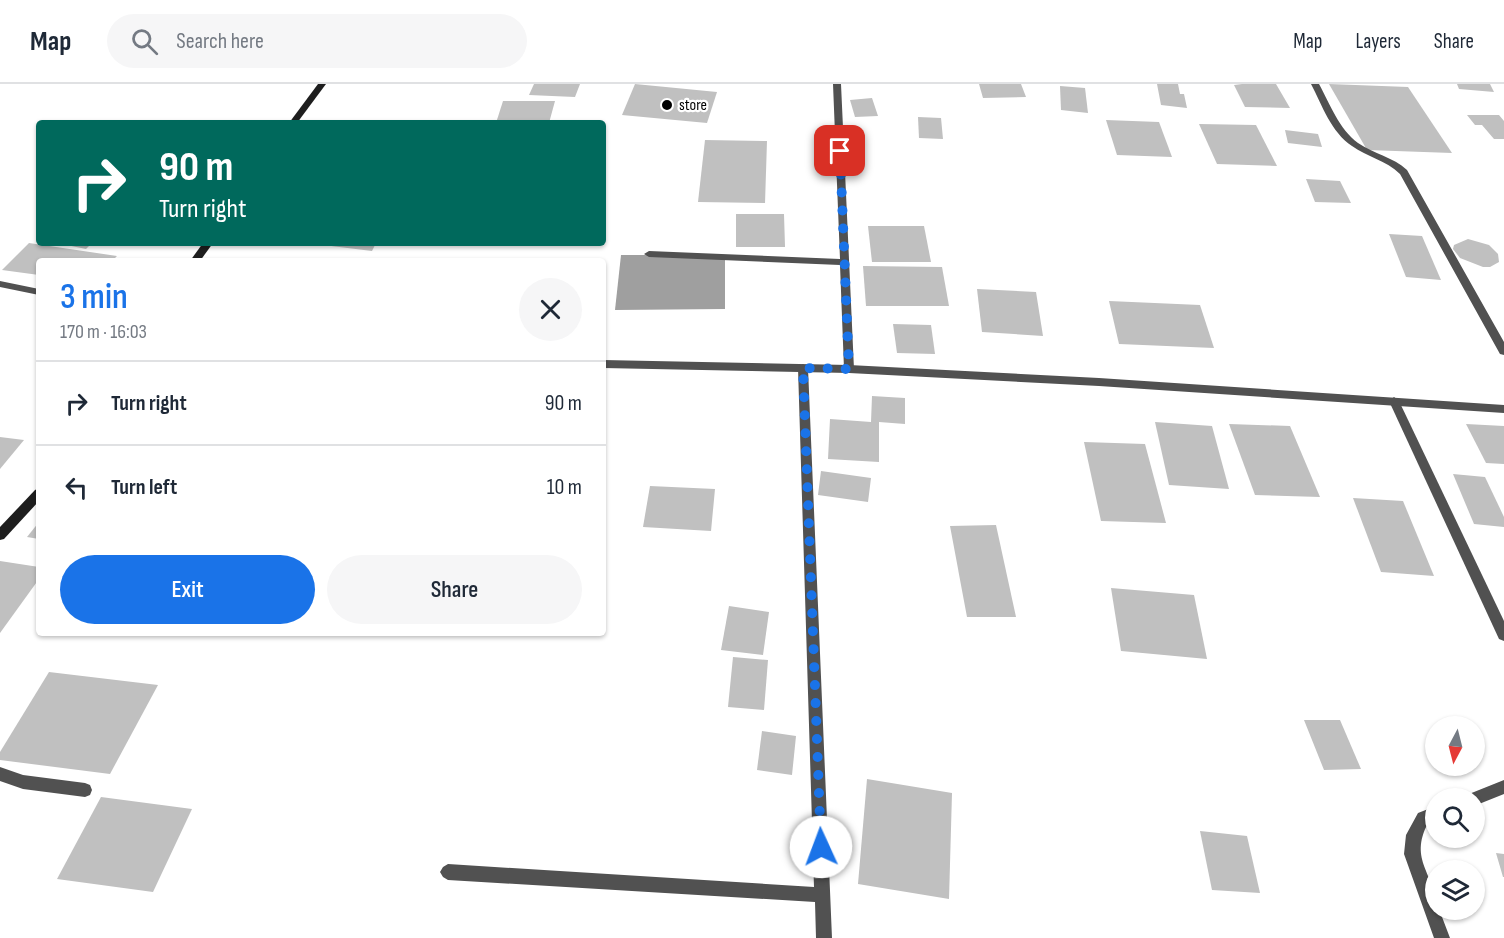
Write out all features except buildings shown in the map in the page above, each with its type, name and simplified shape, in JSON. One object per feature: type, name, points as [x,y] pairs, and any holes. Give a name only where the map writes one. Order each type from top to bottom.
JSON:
[{"type":"main road","points":[[295,120],[322,84]]},
{"type":"main road","points":[[0,536],[36,496]]},
{"type":"street","points":[[837,84],[849,369]]},
{"type":"street","points":[[1315,84],[1347,137],[1361,148],[1404,172],[1504,351]]},
{"type":"street","points":[[649,254],[845,262]]},
{"type":"street","points":[[0,284],[36,291]]},
{"type":"street","points":[[606,364],[849,369],[1504,409]]},
{"type":"street","points":[[803,368],[825,938]]},
{"type":"street","points":[[1394,401],[1504,635]]},
{"type":"street","points":[[0,774],[23,782],[85,790]]},
{"type":"street","points":[[1485,795],[1504,787]]},
{"type":"street","points":[[1425,817],[1414,835],[1412,854],[1442,938]]},
{"type":"street","points":[[448,872],[823,895]]},
{"type":"shaded area","points":[[621,255],[725,255],[725,309],[615,310]]},
{"type":"place","name":"store","points":[[667,105]]},
{"type":"route","points":[[821,847],[803,368],[849,369],[840,151]]}]
